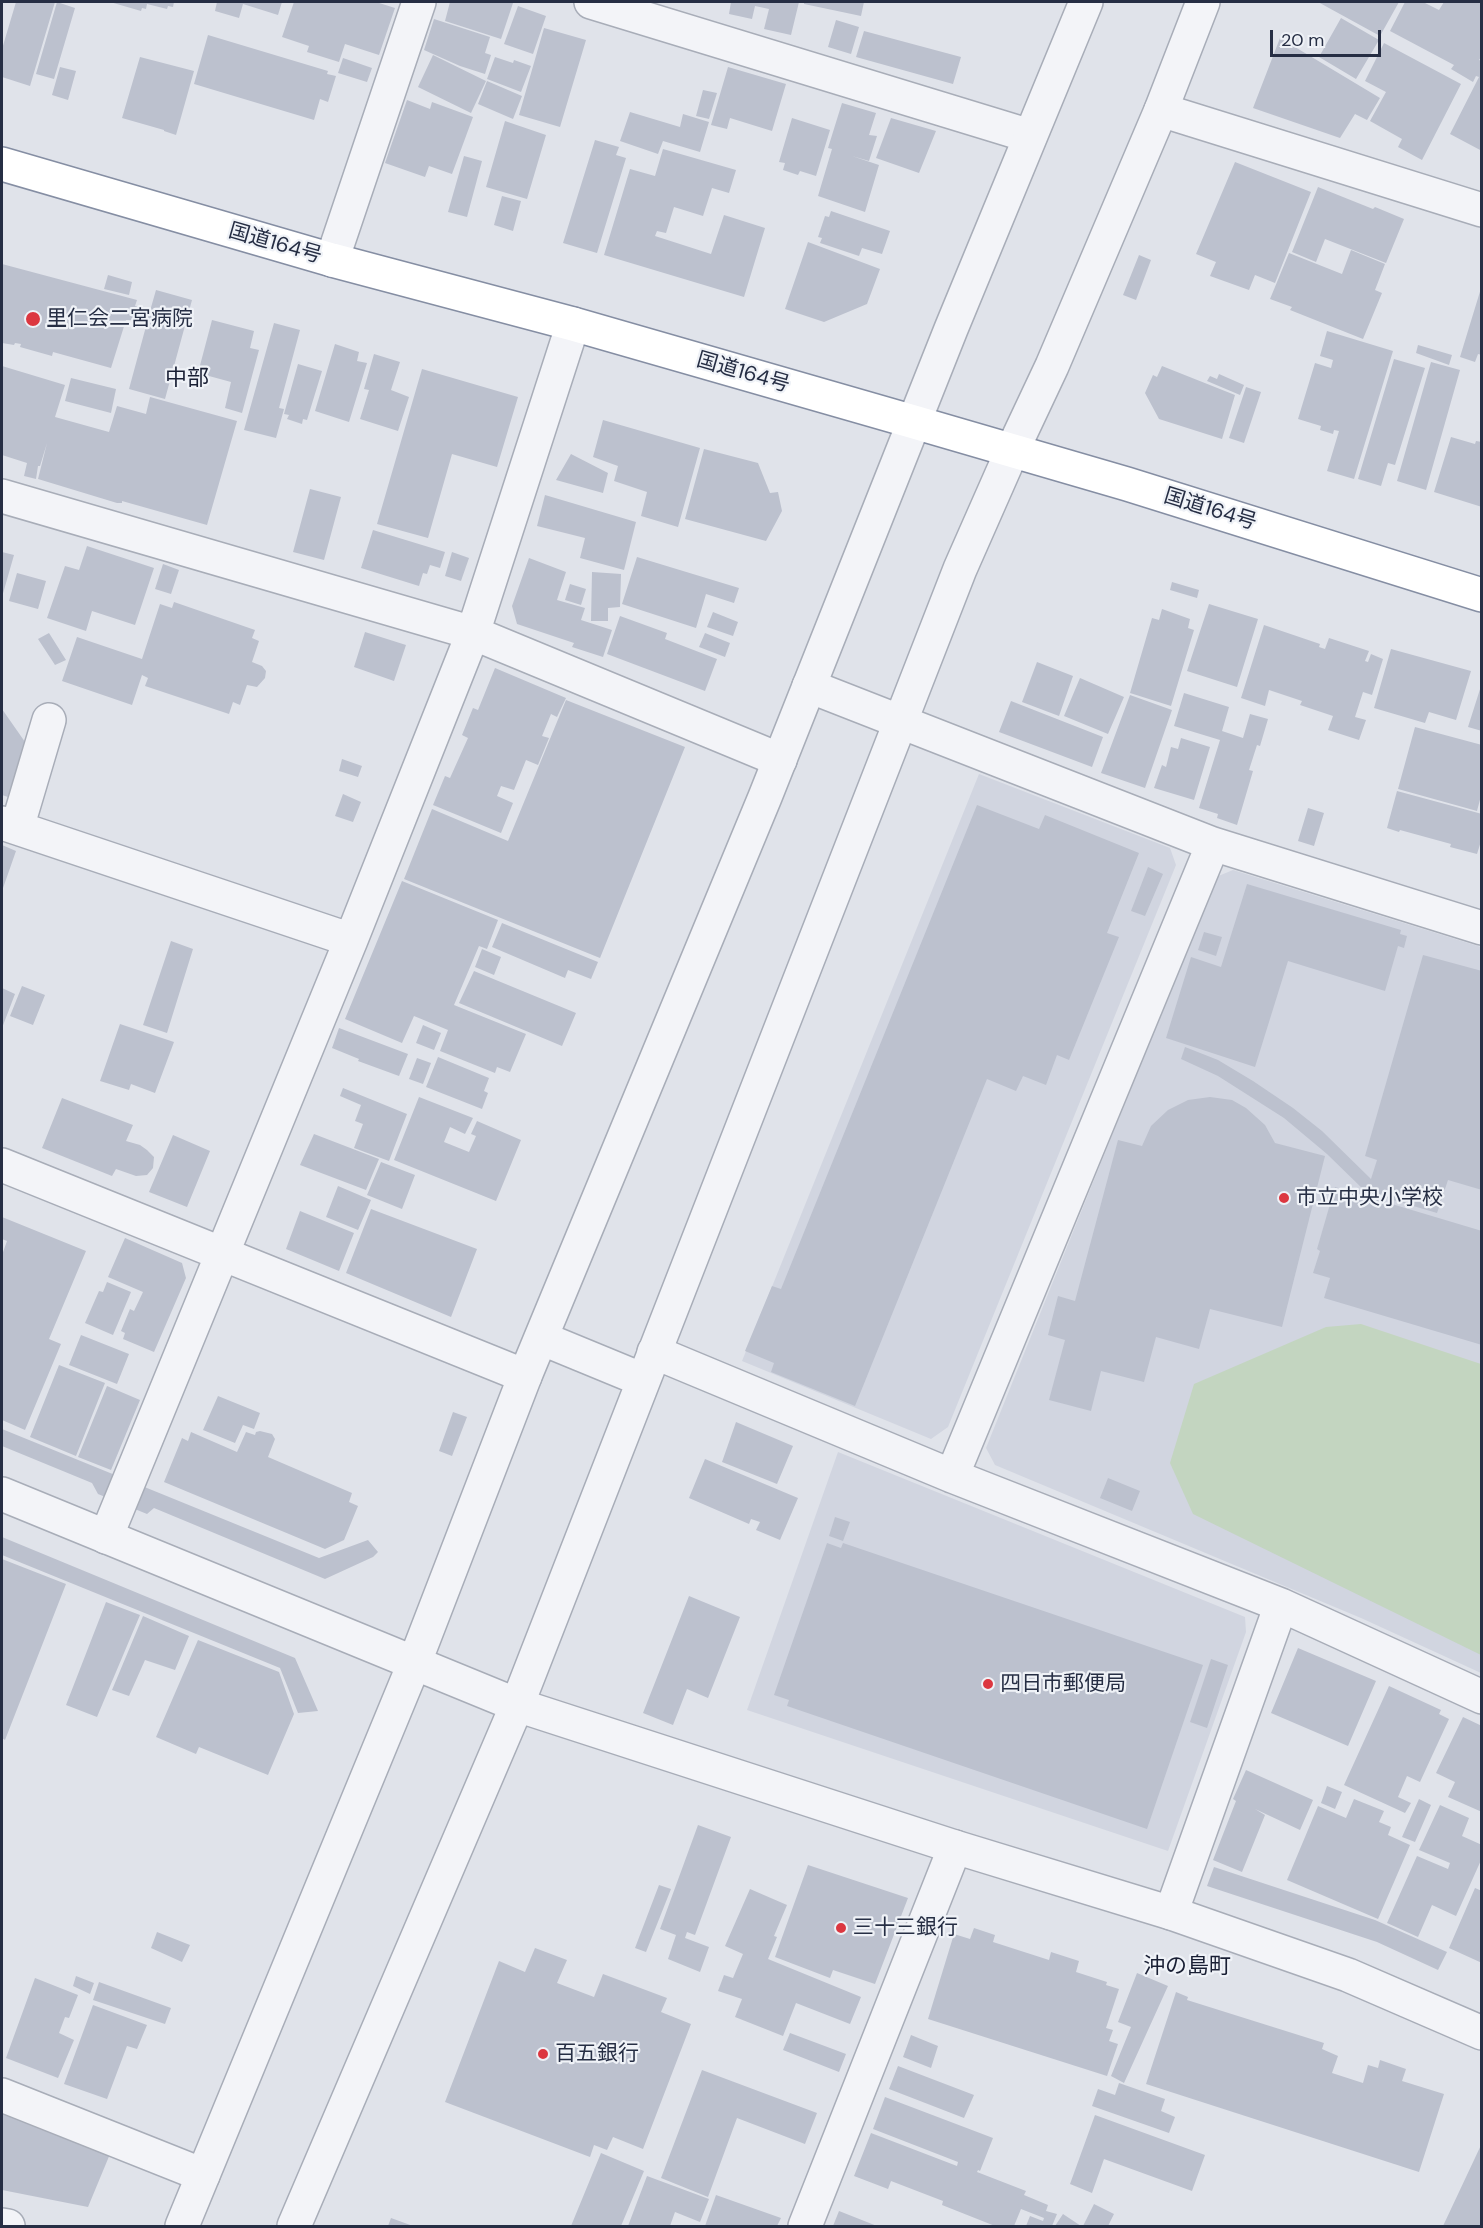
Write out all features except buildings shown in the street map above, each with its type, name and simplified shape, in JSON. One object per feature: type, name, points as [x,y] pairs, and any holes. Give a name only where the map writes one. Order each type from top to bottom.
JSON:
[{"type":"highway","name":"国道164号","points":[[2,164],[332,260],[573,324],[1011,450],[1482,595]]},
{"type":"street","points":[[332,260],[418,2]]},
{"type":"street","points":[[591,2],[1030,136]]},
{"type":"street","points":[[182,2226],[414,1664],[525,1376],[780,760],[914,422],[1086,2]]},
{"type":"street","points":[[294,2226],[517,1705],[960,569],[1011,450],[1052,366],[1161,110],[1203,2]]},
{"type":"street","points":[[1161,110],[1482,210]]},
{"type":"street","points":[[106,1537],[351,940],[473,633],[573,324]]},
{"type":"street","points":[[2,496],[473,633],[780,760]]},
{"type":"street","points":[[809,686],[1213,844],[1481,927]]},
{"type":"street","points":[[49,720],[9,826],[351,940]]},
{"type":"street","points":[[952,1476],[1213,844]]},
{"type":"street","points":[[2,1165],[525,1376]]},
{"type":"street","points":[[541,1338],[649,1366],[952,1476],[1281,1605],[1482,1697]]},
{"type":"street","points":[[2,1494],[517,1705],[956,1847],[1171,1913],[1348,1975],[1482,2033]]},
{"type":"street","points":[[1171,1913],[1281,1605]]},
{"type":"street","points":[[805,2226],[956,1847]]},
{"type":"street","points":[[2,2095],[203,2175]]},
{"type":"street","points":[[2,2225],[8,2226]]},
{"type":"shaded area","points":[[979,774],[1170,848],[1176,865],[948,1427],[931,1439],[742,1361]]},
{"type":"shaded area","name":"市立中央小学校","points":[[1233,870],[1481,947],[1481,1673],[1361,1618],[995,1465],[986,1448],[1216,877]]},
{"type":"shaded area","points":[[838,1452],[1245,1617],[1246,1632],[1168,1851],[747,1710]]},
{"type":"green space","points":[[1361,1324],[1481,1364],[1481,1655],[1193,1514],[1170,1463],[1194,1384],[1326,1327]]},
{"type":"place","name":"里仁会二宮病院","points":[[33,319]]},
{"type":"place","name":"市立中央小学校","points":[[1284,1198]]},
{"type":"place","name":"四日市郵便局","points":[[988,1684]]},
{"type":"place","name":"三十三銀行","points":[[841,1928]]},
{"type":"place","name":"百五銀行","points":[[543,2054]]},
{"type":"district","name":"中部","points":[[187,379]]},
{"type":"district","name":"沖の島町","points":[[1187,1967]]}]
